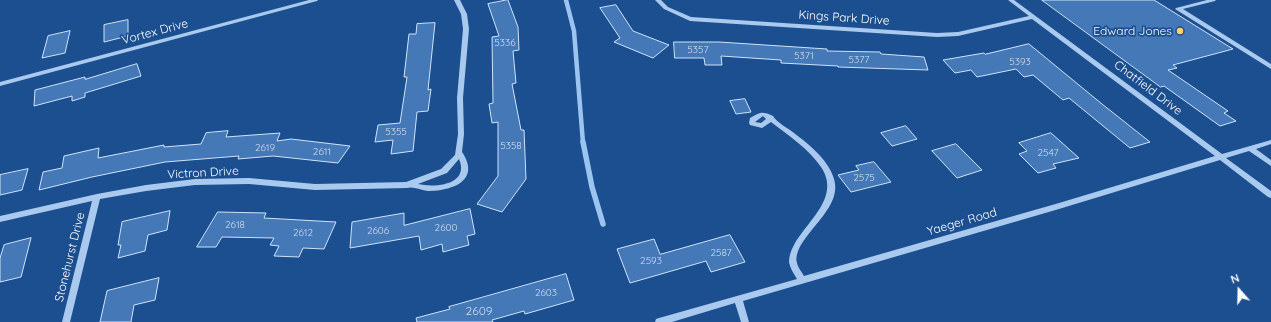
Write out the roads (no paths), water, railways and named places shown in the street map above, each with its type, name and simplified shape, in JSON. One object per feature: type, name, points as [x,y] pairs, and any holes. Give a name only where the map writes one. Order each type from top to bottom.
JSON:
[{"type":"street","name":"Vortex Drive","points":[[0,84],[315,0]]},
{"type":"street","points":[[457,0],[464,14],[466,29],[460,98],[461,134],[458,151]]},
{"type":"street","name":"Kings Park Drive","points":[[658,0],[666,8],[690,19],[937,35],[958,34],[1033,17]]},
{"type":"street","name":"Chatfield Drive","points":[[1011,0],[1271,195]]},
{"type":"street","points":[[1213,0],[1178,9],[1271,67]]},
{"type":"street","points":[[771,118],[807,148],[825,166],[832,180],[831,191],[827,204],[798,246],[794,255],[794,266],[803,280]]},
{"type":"street","name":"Yaeger Road","points":[[659,322],[1071,203],[1271,142]]},
{"type":"street","points":[[1250,148],[1271,164]]},
{"type":"street","name":"Victron Drive","points":[[410,184],[444,171],[458,156],[458,151]]},
{"type":"street","name":"Victron Drive","points":[[0,219],[97,197],[146,188],[194,182],[249,181],[315,187],[410,184],[429,188],[450,185],[464,177],[467,168],[466,160],[458,151]]},
{"type":"street","name":"Stonehurst Drive","points":[[66,322],[97,197]]},
{"type":"street","points":[[738,299],[745,322]]},
{"type":"waterway","points":[[566,0],[574,31],[583,143]]},
{"type":"waterway","points":[[583,142],[592,187],[603,224]]},
{"type":"place","name":"Edward Jones","points":[[1180,31]]}]
